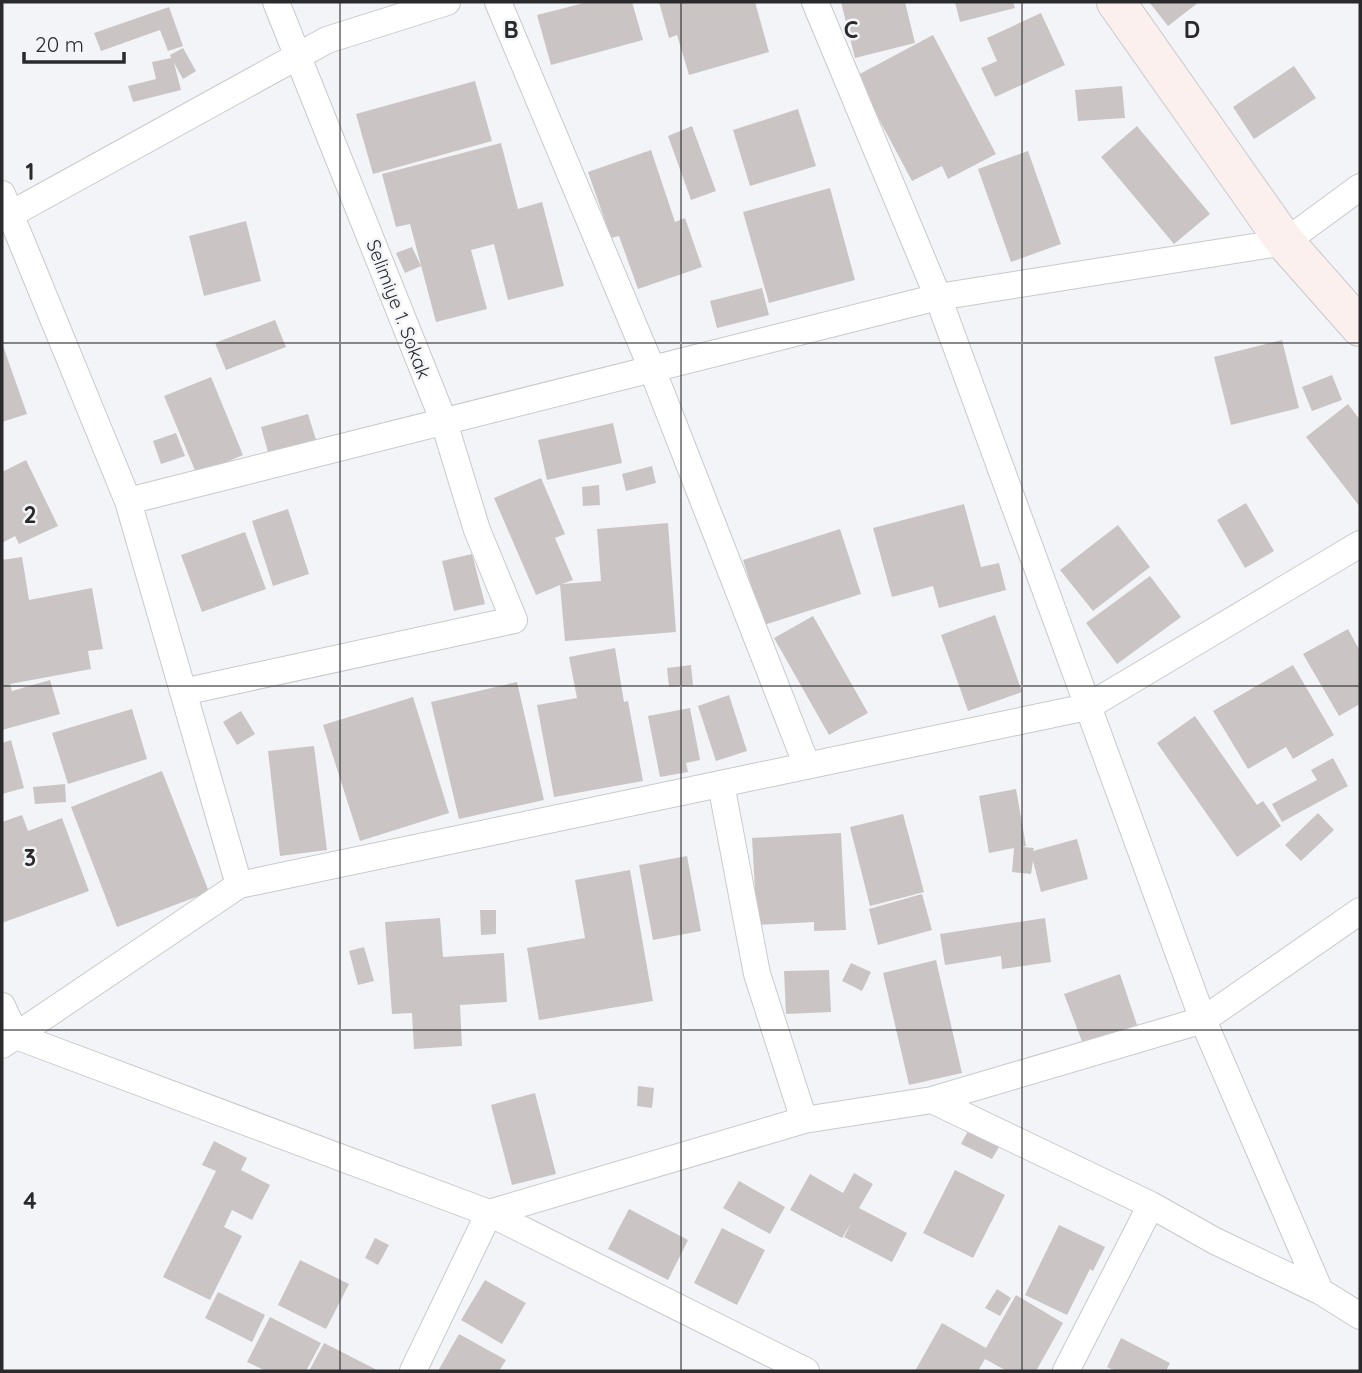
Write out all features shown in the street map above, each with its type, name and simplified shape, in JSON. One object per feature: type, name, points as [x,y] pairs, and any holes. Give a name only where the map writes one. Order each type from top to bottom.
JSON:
[{"type":"street","name":"Selimiye 1. Sokak","points":[[183,692],[514,620],[477,530],[444,422],[276,2]]},
{"type":"street","points":[[239,884],[128,501],[5,210],[327,40],[447,2]]},
{"type":"street","points":[[498,2],[652,369],[807,766]]},
{"type":"street","points":[[815,2],[938,298],[1203,1020],[1320,1291]]},
{"type":"street","points":[[1116,2],[1285,242],[1360,327]]},
{"type":"street","points":[[128,501],[938,298],[1285,242],[1360,187]]},
{"type":"street","points":[[9,1040],[239,884],[1087,707],[1360,544]]},
{"type":"street","points":[[721,784],[757,974],[804,1120]]},
{"type":"street","points":[[414,1371],[489,1213],[804,1120],[932,1100],[1203,1020],[1360,911]]},
{"type":"street","points":[[2,1006],[9,1040]]},
{"type":"street","points":[[9,1040],[489,1213],[806,1371]]},
{"type":"street","points":[[932,1100],[1151,1205],[1215,1241],[1320,1291],[1360,1316]]},
{"type":"street","points":[[1066,1371],[1151,1205]]},
{"type":"building","points":[[588,2],[632,2],[643,40],[551,65],[537,15]]},
{"type":"building","points":[[659,2],[755,2],[769,52],[689,75],[677,35],[669,38]]},
{"type":"building","points":[[841,2],[905,2],[915,43],[855,58]]},
{"type":"building","points":[[955,2],[1013,2],[1015,8],[960,22]]},
{"type":"building","points":[[1149,2],[1199,2],[1168,26]]},
{"type":"building","points":[[169,7],[183,46],[168,51],[160,30],[101,51],[94,33]]},
{"type":"building","points":[[1041,13],[1065,65],[995,97],[981,68],[997,61],[987,38]]},
{"type":"building","points":[[933,35],[996,154],[948,179],[942,166],[912,181],[856,76]]},
{"type":"building","points":[[183,48],[196,71],[183,79],[174,63],[181,90],[133,102],[128,86],[156,79],[152,62],[171,58],[170,55]]},
{"type":"building","points":[[1294,66],[1316,98],[1254,139],[1233,107]]},
{"type":"building","points":[[475,81],[492,141],[373,174],[356,114]]},
{"type":"building","points":[[1122,86],[1125,118],[1078,121],[1075,90]]},
{"type":"building","points":[[798,109],[816,166],[750,186],[733,130]]},
{"type":"building","points":[[692,126],[716,191],[691,200],[668,136]]},
{"type":"building","points":[[1137,126],[1210,214],[1174,244],[1101,157]]},
{"type":"building","points":[[501,143],[518,209],[542,202],[564,286],[508,300],[494,244],[471,250],[487,309],[436,322],[410,224],[396,227],[382,174]]},
{"type":"building","points":[[651,150],[675,222],[685,218],[702,267],[638,289],[619,236],[611,238],[588,172]]},
{"type":"building","points":[[1028,151],[1061,244],[1011,262],[978,169]]},
{"type":"building","points":[[830,188],[855,280],[769,303],[743,212]]},
{"type":"building","points":[[246,221],[261,281],[204,296],[189,236]]},
{"type":"building","points":[[412,247],[421,266],[405,273],[396,253]]},
{"type":"building","points":[[762,288],[769,315],[717,328],[710,301]]},
{"type":"building","points":[[275,320],[286,347],[226,370],[215,343]]},
{"type":"building","points":[[1282,340],[1299,408],[1231,425],[1214,357]]},
{"type":"building","points":[[2,343],[27,414],[2,422]]},
{"type":"building","points":[[1332,375],[1342,400],[1312,411],[1302,387]]},
{"type":"building","points":[[211,377],[243,455],[197,475],[164,396]]},
{"type":"building","points":[[1348,404],[1360,420],[1360,507],[1306,437]]},
{"type":"building","points":[[308,414],[317,443],[269,456],[261,427]]},
{"type":"building","points":[[613,423],[622,463],[547,480],[538,440]]},
{"type":"building","points":[[176,433],[185,456],[161,464],[153,441]]},
{"type":"building","points":[[26,460],[58,526],[19,544],[15,536],[2,543],[2,472]]},
{"type":"building","points":[[652,466],[656,483],[626,491],[622,474]]},
{"type":"building","points":[[541,478],[565,534],[555,538],[573,580],[562,584],[601,581],[597,529],[668,523],[676,632],[565,641],[560,585],[536,595],[494,498]]},
{"type":"building","points":[[599,485],[600,505],[583,506],[582,487]]},
{"type":"building","points":[[1246,503],[1274,551],[1245,568],[1217,520]]},
{"type":"building","points":[[964,504],[981,567],[999,563],[1006,590],[939,608],[933,586],[892,597],[873,528]]},
{"type":"building","points":[[288,509],[309,574],[273,586],[252,521]]},
{"type":"building","points":[[1118,525],[1150,567],[1093,611],[1060,570]]},
{"type":"building","points":[[840,529],[861,594],[764,625],[743,560]]},
{"type":"building","points":[[245,532],[266,589],[202,612],[181,555]]},
{"type":"building","points":[[472,554],[485,604],[454,611],[442,561]]},
{"type":"building","points":[[22,557],[29,600],[92,588],[103,649],[88,651],[91,669],[10,684],[12,691],[50,680],[60,714],[2,730],[2,560]]},
{"type":"building","points":[[1150,576],[1181,617],[1117,664],[1086,623]]},
{"type":"building","points":[[995,615],[1022,692],[968,711],[941,635]]},
{"type":"building","points":[[813,616],[868,713],[829,735],[774,638]]},
{"type":"building","points":[[1348,629],[1360,651],[1360,704],[1339,716],[1303,654]]},
{"type":"building","points":[[615,648],[624,702],[628,701],[643,781],[554,797],[537,705],[577,698],[569,657]]},
{"type":"building","points":[[691,665],[693,685],[669,687],[667,668]]},
{"type":"building","points":[[1293,665],[1334,735],[1293,759],[1286,747],[1248,769],[1213,711]]},
{"type":"building","points":[[517,682],[544,800],[459,819],[431,702]]},
{"type":"building","points":[[729,695],[747,751],[716,761],[698,706]]},
{"type":"building","points":[[413,697],[449,813],[360,841],[323,725]]},
{"type":"building","points":[[690,708],[700,760],[686,763],[688,772],[660,777],[648,716]]},
{"type":"building","points":[[132,709],[147,759],[68,784],[52,733]]},
{"type":"building","points":[[241,711],[255,734],[237,745],[223,722]]},
{"type":"building","points":[[1195,716],[1257,805],[1263,801],[1281,826],[1237,857],[1157,743]]},
{"type":"building","points":[[11,740],[24,788],[2,794],[2,743]]},
{"type":"building","points":[[314,746],[327,850],[280,856],[268,751]]},
{"type":"building","points":[[1333,758],[1348,786],[1282,822],[1272,804],[1317,780],[1311,770]]},
{"type":"building","points":[[162,771],[209,892],[117,927],[71,807]]},
{"type":"building","points":[[65,784],[66,802],[35,804],[33,787]]},
{"type":"building","points":[[1016,789],[1026,846],[1022,847],[1034,848],[1033,851],[1077,839],[1088,879],[1041,892],[1033,861],[1031,874],[1012,872],[1014,848],[989,853],[979,796]]},
{"type":"building","points":[[1318,813],[1334,830],[1301,861],[1285,845]]},
{"type":"building","points":[[903,814],[924,892],[870,906],[850,827]]},
{"type":"building","points":[[22,815],[28,831],[62,818],[89,891],[2,923],[2,822]]},
{"type":"building","points":[[841,833],[846,930],[814,931],[814,922],[757,925],[752,838]]},
{"type":"building","points":[[687,856],[701,931],[653,940],[639,865]]},
{"type":"building","points":[[630,870],[653,1001],[539,1020],[527,948],[585,938],[575,880]]},
{"type":"building","points":[[922,894],[932,930],[878,945],[869,909]]},
{"type":"building","points":[[480,910],[496,910],[496,934],[481,935]]},
{"type":"building","points":[[440,918],[443,957],[504,953],[507,1002],[460,1005],[462,1046],[414,1049],[412,1013],[392,1014],[385,922]]},
{"type":"building","points":[[1045,918],[1051,962],[1002,969],[1001,956],[945,965],[940,934]]},
{"type":"building","points":[[364,947],[374,981],[358,985],[349,951]]},
{"type":"building","points":[[936,960],[962,1073],[909,1085],[883,973]]},
{"type":"building","points":[[851,963],[871,972],[862,991],[842,981]]},
{"type":"building","points":[[829,970],[831,1012],[786,1014],[784,971]]},
{"type":"building","points":[[1120,974],[1137,1025],[1083,1044],[1064,994]]},
{"type":"building","points":[[638,1086],[654,1088],[652,1108],[637,1106]]},
{"type":"building","points":[[535,1093],[556,1174],[512,1185],[491,1105]]},
{"type":"building","points":[[968,1131],[999,1147],[992,1159],[961,1144]]},
{"type":"building","points":[[214,1141],[247,1158],[241,1170],[270,1185],[252,1220],[232,1210],[224,1227],[242,1236],[210,1300],[163,1277],[216,1171],[202,1165]]},
{"type":"building","points":[[955,1170],[1005,1195],[973,1258],[923,1233]]},
{"type":"building","points":[[854,1173],[873,1184],[859,1208],[907,1233],[892,1262],[844,1237],[851,1223],[842,1238],[790,1210],[810,1174],[843,1193]]},
{"type":"building","points":[[739,1181],[785,1207],[770,1234],[723,1208]]},
{"type":"building","points":[[629,1209],[688,1240],[668,1280],[608,1249]]},
{"type":"building","points":[[1059,1225],[1105,1247],[1093,1271],[1090,1269],[1067,1315],[1025,1295]]},
{"type":"building","points":[[722,1228],[765,1250],[737,1305],[694,1283]]},
{"type":"building","points":[[375,1238],[389,1245],[378,1265],[365,1258]]},
{"type":"building","points":[[300,1260],[349,1284],[326,1329],[278,1305]]},
{"type":"building","points":[[485,1280],[526,1303],[502,1344],[461,1320]]},
{"type":"building","points":[[997,1289],[1011,1298],[1000,1316],[985,1308]]},
{"type":"building","points":[[218,1292],[265,1315],[252,1342],[205,1318]]},
{"type":"building","points":[[1016,1295],[1063,1323],[1036,1371],[1007,1371],[985,1359],[978,1371],[915,1371],[942,1323],[986,1348]]},
{"type":"building","points":[[270,1317],[321,1343],[306,1371],[266,1371],[247,1362]]},
{"type":"building","points":[[459,1334],[506,1360],[499,1371],[438,1371]]},
{"type":"building","points":[[1121,1338],[1170,1363],[1166,1371],[1116,1371],[1107,1367]]},
{"type":"building","points":[[324,1343],[379,1371],[309,1371]]}]
